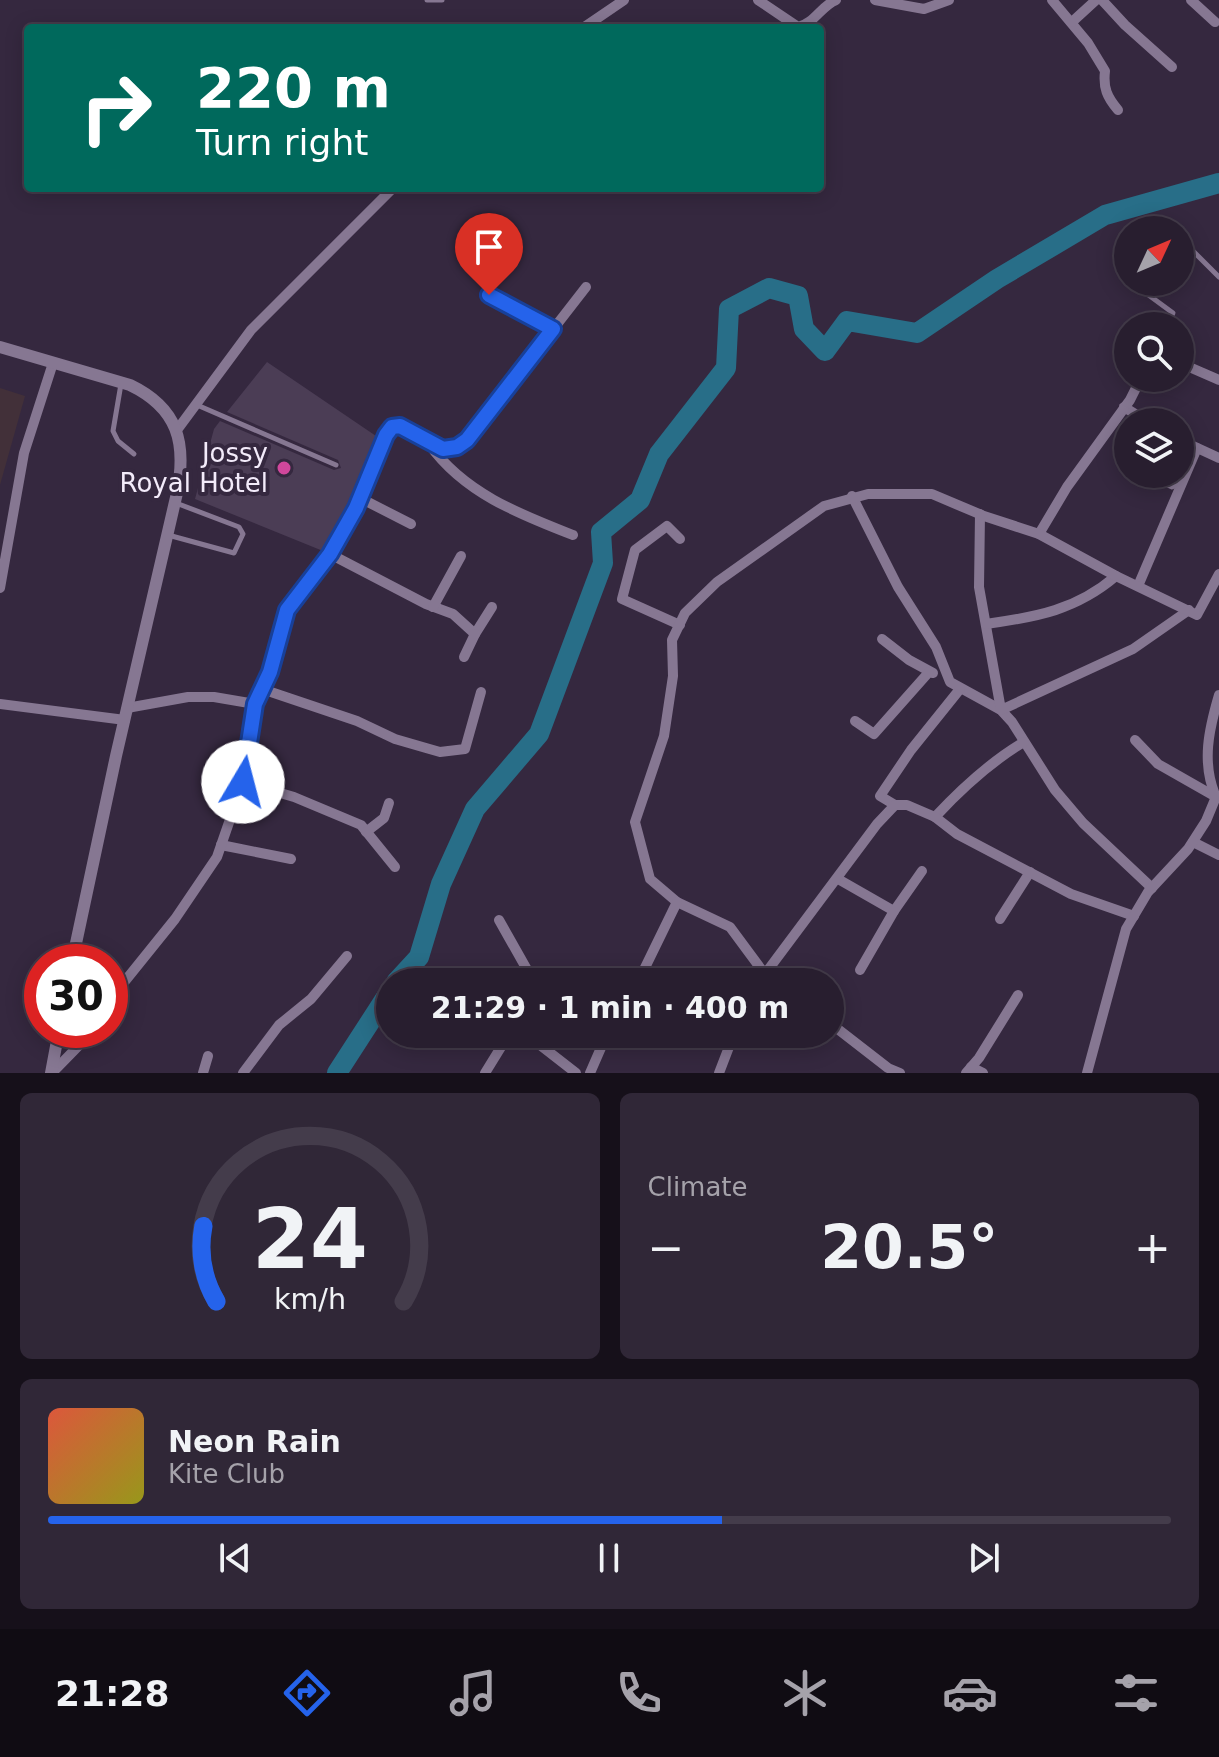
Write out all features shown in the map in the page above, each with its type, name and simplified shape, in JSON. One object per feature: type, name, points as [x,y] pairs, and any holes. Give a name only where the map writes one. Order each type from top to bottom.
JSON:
[{"type":"street","points":[[589,24],[624,0]]},
{"type":"street","points":[[758,0],[790,24]]},
{"type":"street","points":[[808,24],[836,0]]},
{"type":"street","points":[[875,0],[924,9],[949,0]]},
{"type":"street","points":[[1052,0],[1072,22],[1105,71],[1103,84],[1107,97],[1118,110]]},
{"type":"street","points":[[1072,22],[1099,0],[1172,67]]},
{"type":"street","points":[[1191,0],[1215,22]]},
{"type":"street","points":[[177,430],[251,330],[389,192]]},
{"type":"street","points":[[128,977],[175,919],[217,857],[243,782],[255,704],[270,672],[287,610],[330,554],[360,498],[386,435],[392,427],[400,426],[450,450],[467,440],[586,287]]},
{"type":"street","points":[[489,295],[553,329]]},
{"type":"street","points":[[0,347],[148,394],[164,408],[177,430],[181,447],[181,472],[175,503],[76,944]]},
{"type":"street","points":[[0,588],[24,453],[53,363]]},
{"type":"street","points":[[1194,369],[1219,380]]},
{"type":"street","points":[[1039,534],[1067,487],[1133,392]]},
{"type":"street","points":[[428,442],[438,456],[480,493],[512,511],[573,535]]},
{"type":"street","points":[[1194,447],[1219,458]]},
{"type":"street","points":[[1194,455],[1197,448]]},
{"type":"street","points":[[1138,586],[1180,488]]},
{"type":"street","points":[[756,968],[730,927],[677,902],[650,879],[635,822],[664,736],[673,676],[672,640],[685,613],[717,582],[824,506],[868,494],[932,494],[1039,534],[1197,615],[1219,574]]},
{"type":"street","points":[[852,496],[898,587],[936,647],[946,677]]},
{"type":"street","points":[[360,498],[411,524]]},
{"type":"street","points":[[980,514],[979,587],[1001,710],[1073,812],[1152,888]]},
{"type":"street","points":[[680,539],[667,526],[635,550],[622,599],[680,625]]},
{"type":"street","points":[[330,554],[433,607],[453,614],[475,634]]},
{"type":"street","points":[[433,607],[461,556]]},
{"type":"street","points":[[986,624],[1056,611],[1089,596],[1116,576]]},
{"type":"street","points":[[464,657],[492,607]]},
{"type":"street","points":[[1001,710],[1133,649],[1189,610]]},
{"type":"street","points":[[882,639],[929,672],[946,677],[960,689],[1001,710]]},
{"type":"street","points":[[855,721],[874,734],[929,672]]},
{"type":"street","points":[[262,689],[357,721],[395,739],[440,752],[465,749],[481,692]]},
{"type":"street","points":[[960,689],[911,750],[880,796],[895,805],[907,805],[935,817],[957,834],[1071,894],[1134,916]]},
{"type":"street","points":[[1087,1073],[1126,929],[1152,888],[1193,842],[1216,797],[1208,779],[1207,757],[1211,720],[1219,695]]},
{"type":"street","points":[[0,704],[126,714],[188,697],[214,697],[255,704]]},
{"type":"street","points":[[1135,740],[1158,764],[1216,797]]},
{"type":"street","points":[[935,817],[1001,756],[1024,742]]},
{"type":"street","points":[[243,782],[323,808],[361,825],[395,867]]},
{"type":"street","points":[[366,832],[384,818],[389,803]]},
{"type":"street","points":[[771,968],[877,824],[895,805]]},
{"type":"street","points":[[1193,842],[1219,855]]},
{"type":"street","points":[[221,845],[291,859]]},
{"type":"street","points":[[860,970],[894,911],[922,871]]},
{"type":"street","points":[[1000,919],[1030,872]]},
{"type":"street","points":[[838,879],[894,911]]},
{"type":"street","points":[[645,968],[677,902]]},
{"type":"street","points":[[499,920],[526,968]]},
{"type":"street","points":[[243,1073],[279,1025],[311,999],[347,956]]},
{"type":"street","points":[[983,1073],[969,1070],[1018,995]]},
{"type":"street","points":[[844,1034],[888,1068],[900,1073]]},
{"type":"street","points":[[52,1073],[56,1048]]},
{"type":"street","points":[[52,1073],[76,1048]]},
{"type":"street","points":[[485,1073],[500,1048]]},
{"type":"street","points":[[544,1048],[576,1073]]},
{"type":"street","points":[[590,1073],[601,1048]]},
{"type":"street","points":[[719,1073],[729,1048]]},
{"type":"street","points":[[203,1073],[208,1056]]},
{"type":"lane","points":[[427,0],[442,0]]},
{"type":"lane","points":[[1194,252],[1219,277]]},
{"type":"lane","points":[[1150,296],[1172,312]]},
{"type":"lane","points":[[121,383],[113,431],[118,441],[134,454]]},
{"type":"lane","points":[[196,404],[336,465]]},
{"type":"lane","points":[[167,535],[234,553],[243,534],[239,527],[175,503]]},
{"type":"shaded area","points":[[0,388],[25,396],[0,485]]},
{"type":"building","name":"Jossy Royal Hotel","points":[[267,362],[376,436],[349,504],[323,551],[195,499],[214,429],[220,421],[334,470],[341,468],[338,460],[227,412]]},
{"type":"waterway","points":[[409,968],[419,957],[441,884],[475,809],[539,734],[603,563],[601,532],[640,500],[659,454],[726,368],[729,309],[769,288],[798,296],[804,329],[825,351],[847,321],[917,333],[997,279],[1105,215],[1219,183]]},
{"type":"waterway","points":[[337,1073],[376,1013]]},
{"type":"place","name":"Jossy Royal Hotel","points":[[284,468]]},
{"type":"route","points":[[243,782],[255,704],[270,672],[287,610],[330,554],[356,508],[386,435],[392,427],[400,426],[443,449],[457,447],[467,440],[553,329],[489,295]]}]
